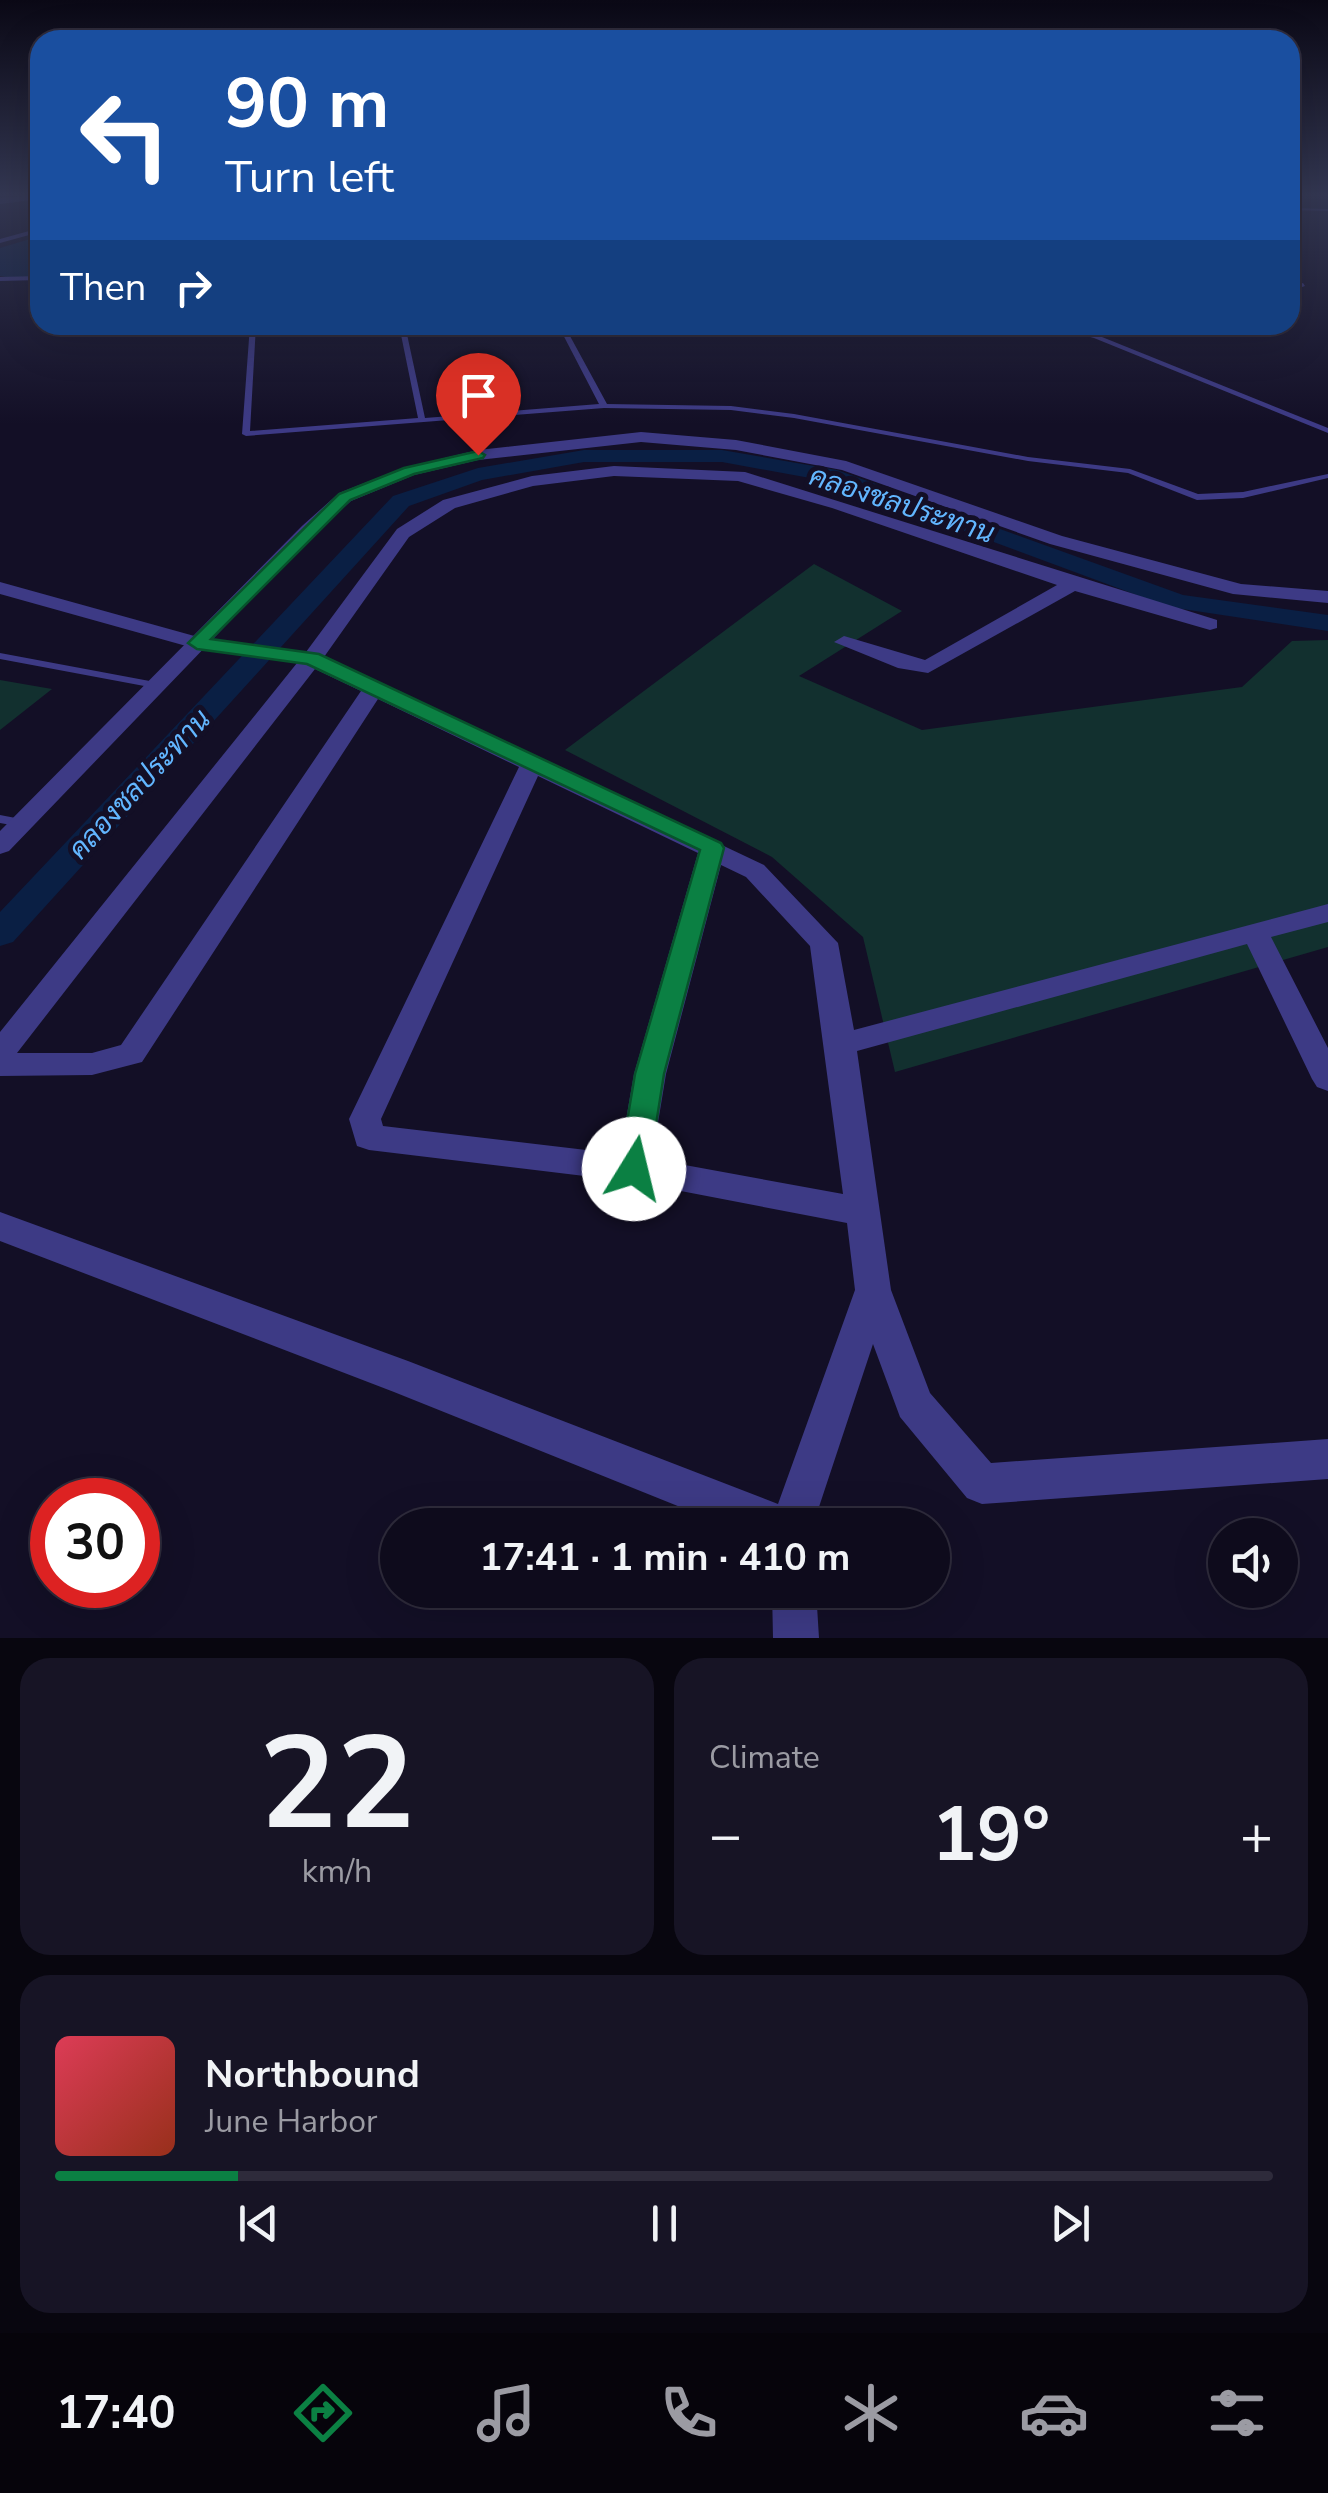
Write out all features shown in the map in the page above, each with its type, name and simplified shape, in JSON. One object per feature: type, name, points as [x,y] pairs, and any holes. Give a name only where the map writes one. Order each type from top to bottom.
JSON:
[{"type":"street","points":[[0,846],[345,497],[409,471],[478,455],[640,437],[736,446],[846,466],[1056,540],[1240,590],[1328,597]]},
{"type":"street","points":[[0,1053],[312,658],[403,534],[448,504],[532,481],[614,471],[739,476],[910,526],[1073,584],[1210,624]]},
{"type":"street","points":[[844,642],[905,664],[928,667],[1073,584]]},
{"type":"street","points":[[0,588],[197,643],[312,658],[755,871],[824,943],[873,1290],[914,1404],[982,1484],[1328,1459]]},
{"type":"street","points":[[0,1065],[92,1064],[131,1054],[375,686]]},
{"type":"street","points":[[533,762],[365,1119],[370,1137],[634,1169],[863,1212]]},
{"type":"street","points":[[634,1169],[650,1074],[712,848]]},
{"type":"street","points":[[841,1044],[1328,913]]},
{"type":"street","points":[[1255,933],[1328,1079]]},
{"type":"street","points":[[0,1226],[408,1379],[735,1508]]},
{"type":"street","points":[[798,1508],[873,1290]]},
{"type":"street","points":[[795,1608],[796,1638]]},
{"type":"lane","points":[[0,279],[30,278]]},
{"type":"lane","points":[[252,335],[246,434],[604,406],[731,408],[1028,459],[1130,471],[1197,498],[1243,494],[1328,476]]},
{"type":"lane","points":[[404,335],[422,421]]},
{"type":"lane","points":[[565,335],[604,406]]},
{"type":"lane","points":[[1088,335],[1328,431]]},
{"type":"lane","points":[[1096,337],[1106,335]]},
{"type":"lane","points":[[0,656],[156,684]]},
{"type":"lane","points":[[0,819],[22,823]]},
{"type":"green space","points":[[814,564],[902,611],[799,676],[922,730],[1242,687],[1292,641],[1328,640],[1328,947],[895,1072],[863,937],[772,857],[565,750]]},
{"type":"green space","points":[[0,680],[52,689],[0,730]]},
{"type":"water","points":[[0,271],[30,271],[30,277],[22,280],[0,276]]},
{"type":"waterway","name":"คลองชลประทาน","points":[[0,934],[401,501],[478,474],[584,456],[722,456],[837,476],[1178,602],[1328,623]]},
{"type":"route","points":[[478,455],[409,471],[345,497],[197,643],[312,658],[712,848],[650,1074],[634,1169]]}]
